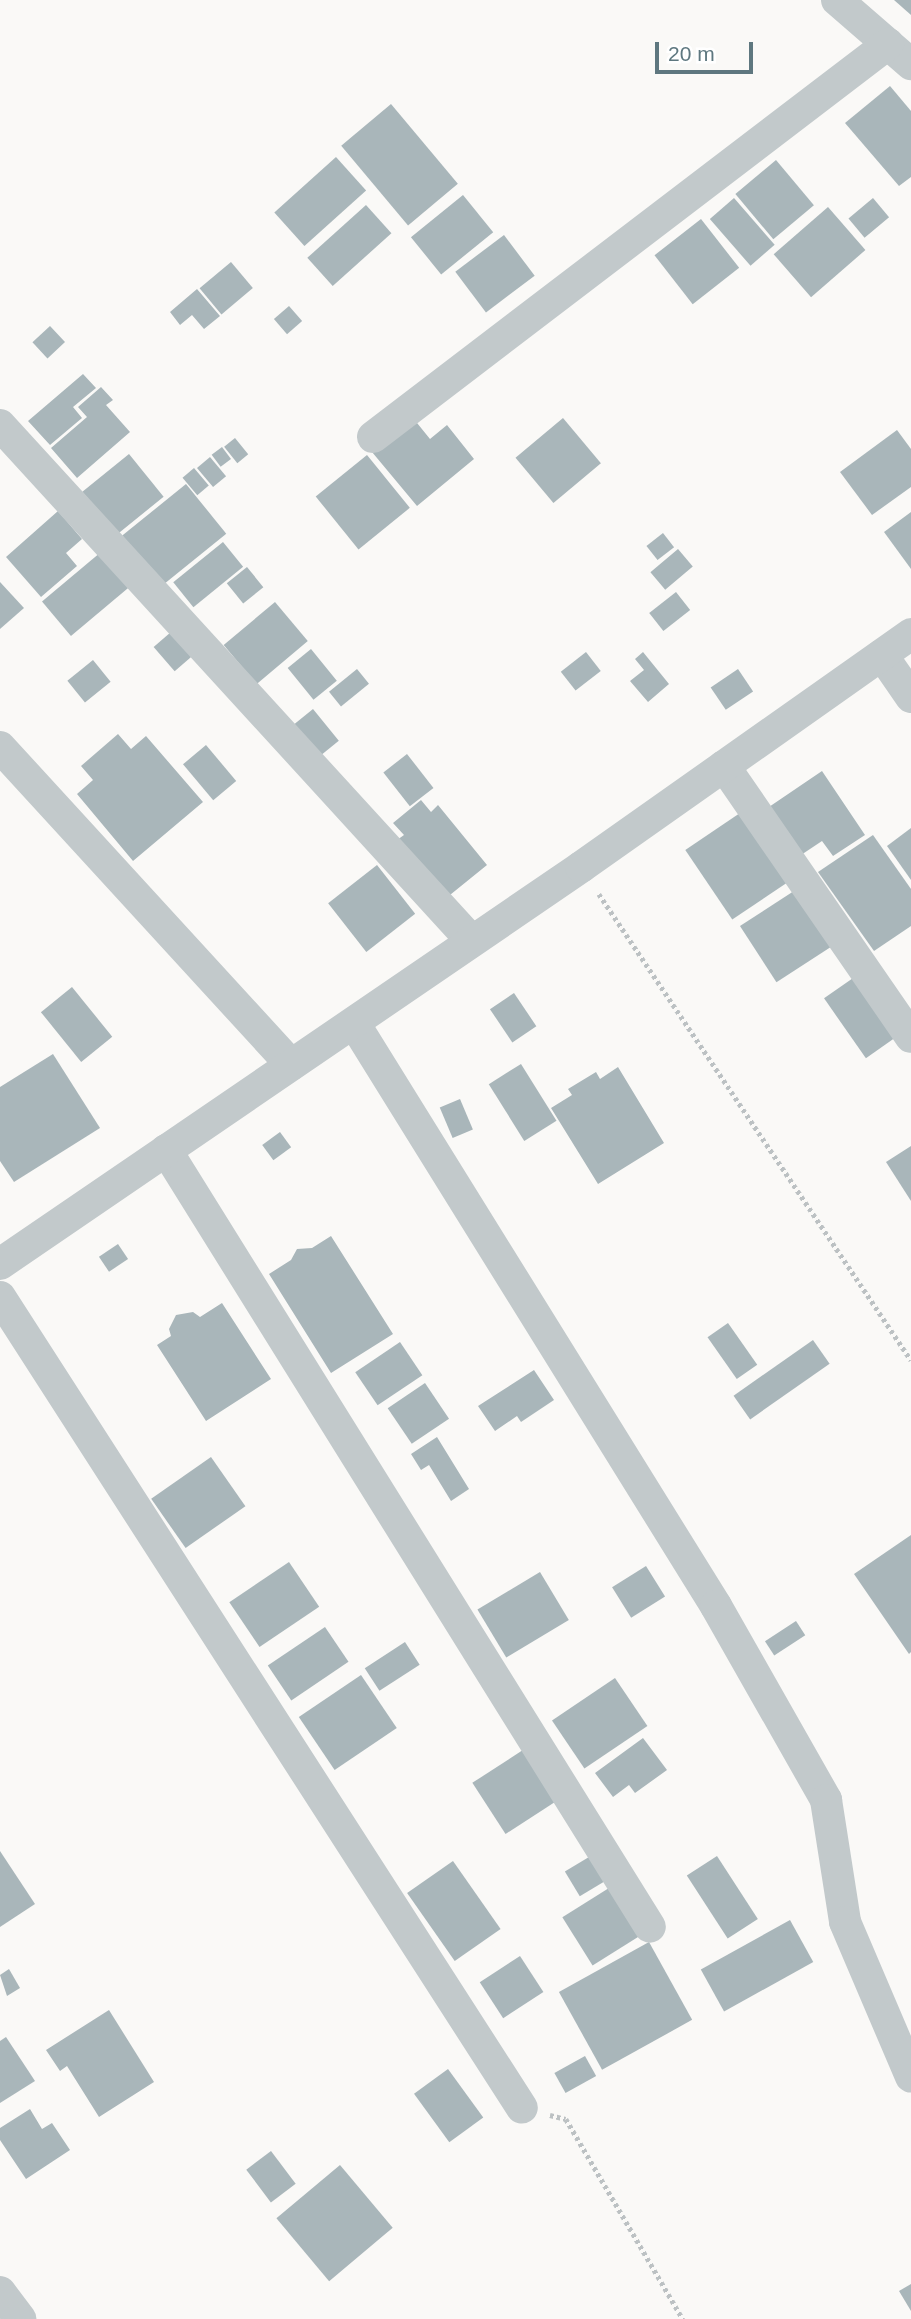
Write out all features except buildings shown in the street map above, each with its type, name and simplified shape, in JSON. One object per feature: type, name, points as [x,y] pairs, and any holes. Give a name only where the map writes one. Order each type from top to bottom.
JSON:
[{"type":"street","points":[[837,0],[911,65]]},
{"type":"street","points":[[373,437],[888,44]]},
{"type":"street","points":[[0,425],[471,940]]},
{"type":"street","points":[[0,1264],[581,867],[911,634]]},
{"type":"street","points":[[881,655],[911,697]]},
{"type":"street","points":[[0,747],[290,1065]]},
{"type":"street","points":[[724,766],[911,1037]]},
{"type":"street","points":[[354,1023],[716,1606],[826,1800],[845,1922],[911,2077]]},
{"type":"street","points":[[166,1150],[650,1927]]},
{"type":"street","points":[[0,1297],[523,2108]]},
{"type":"street","points":[[0,2292],[20,2319]]},
{"type":"path","points":[[581,867],[911,1360]]},
{"type":"path","points":[[523,2108],[566,2119],[683,2319]]}]
